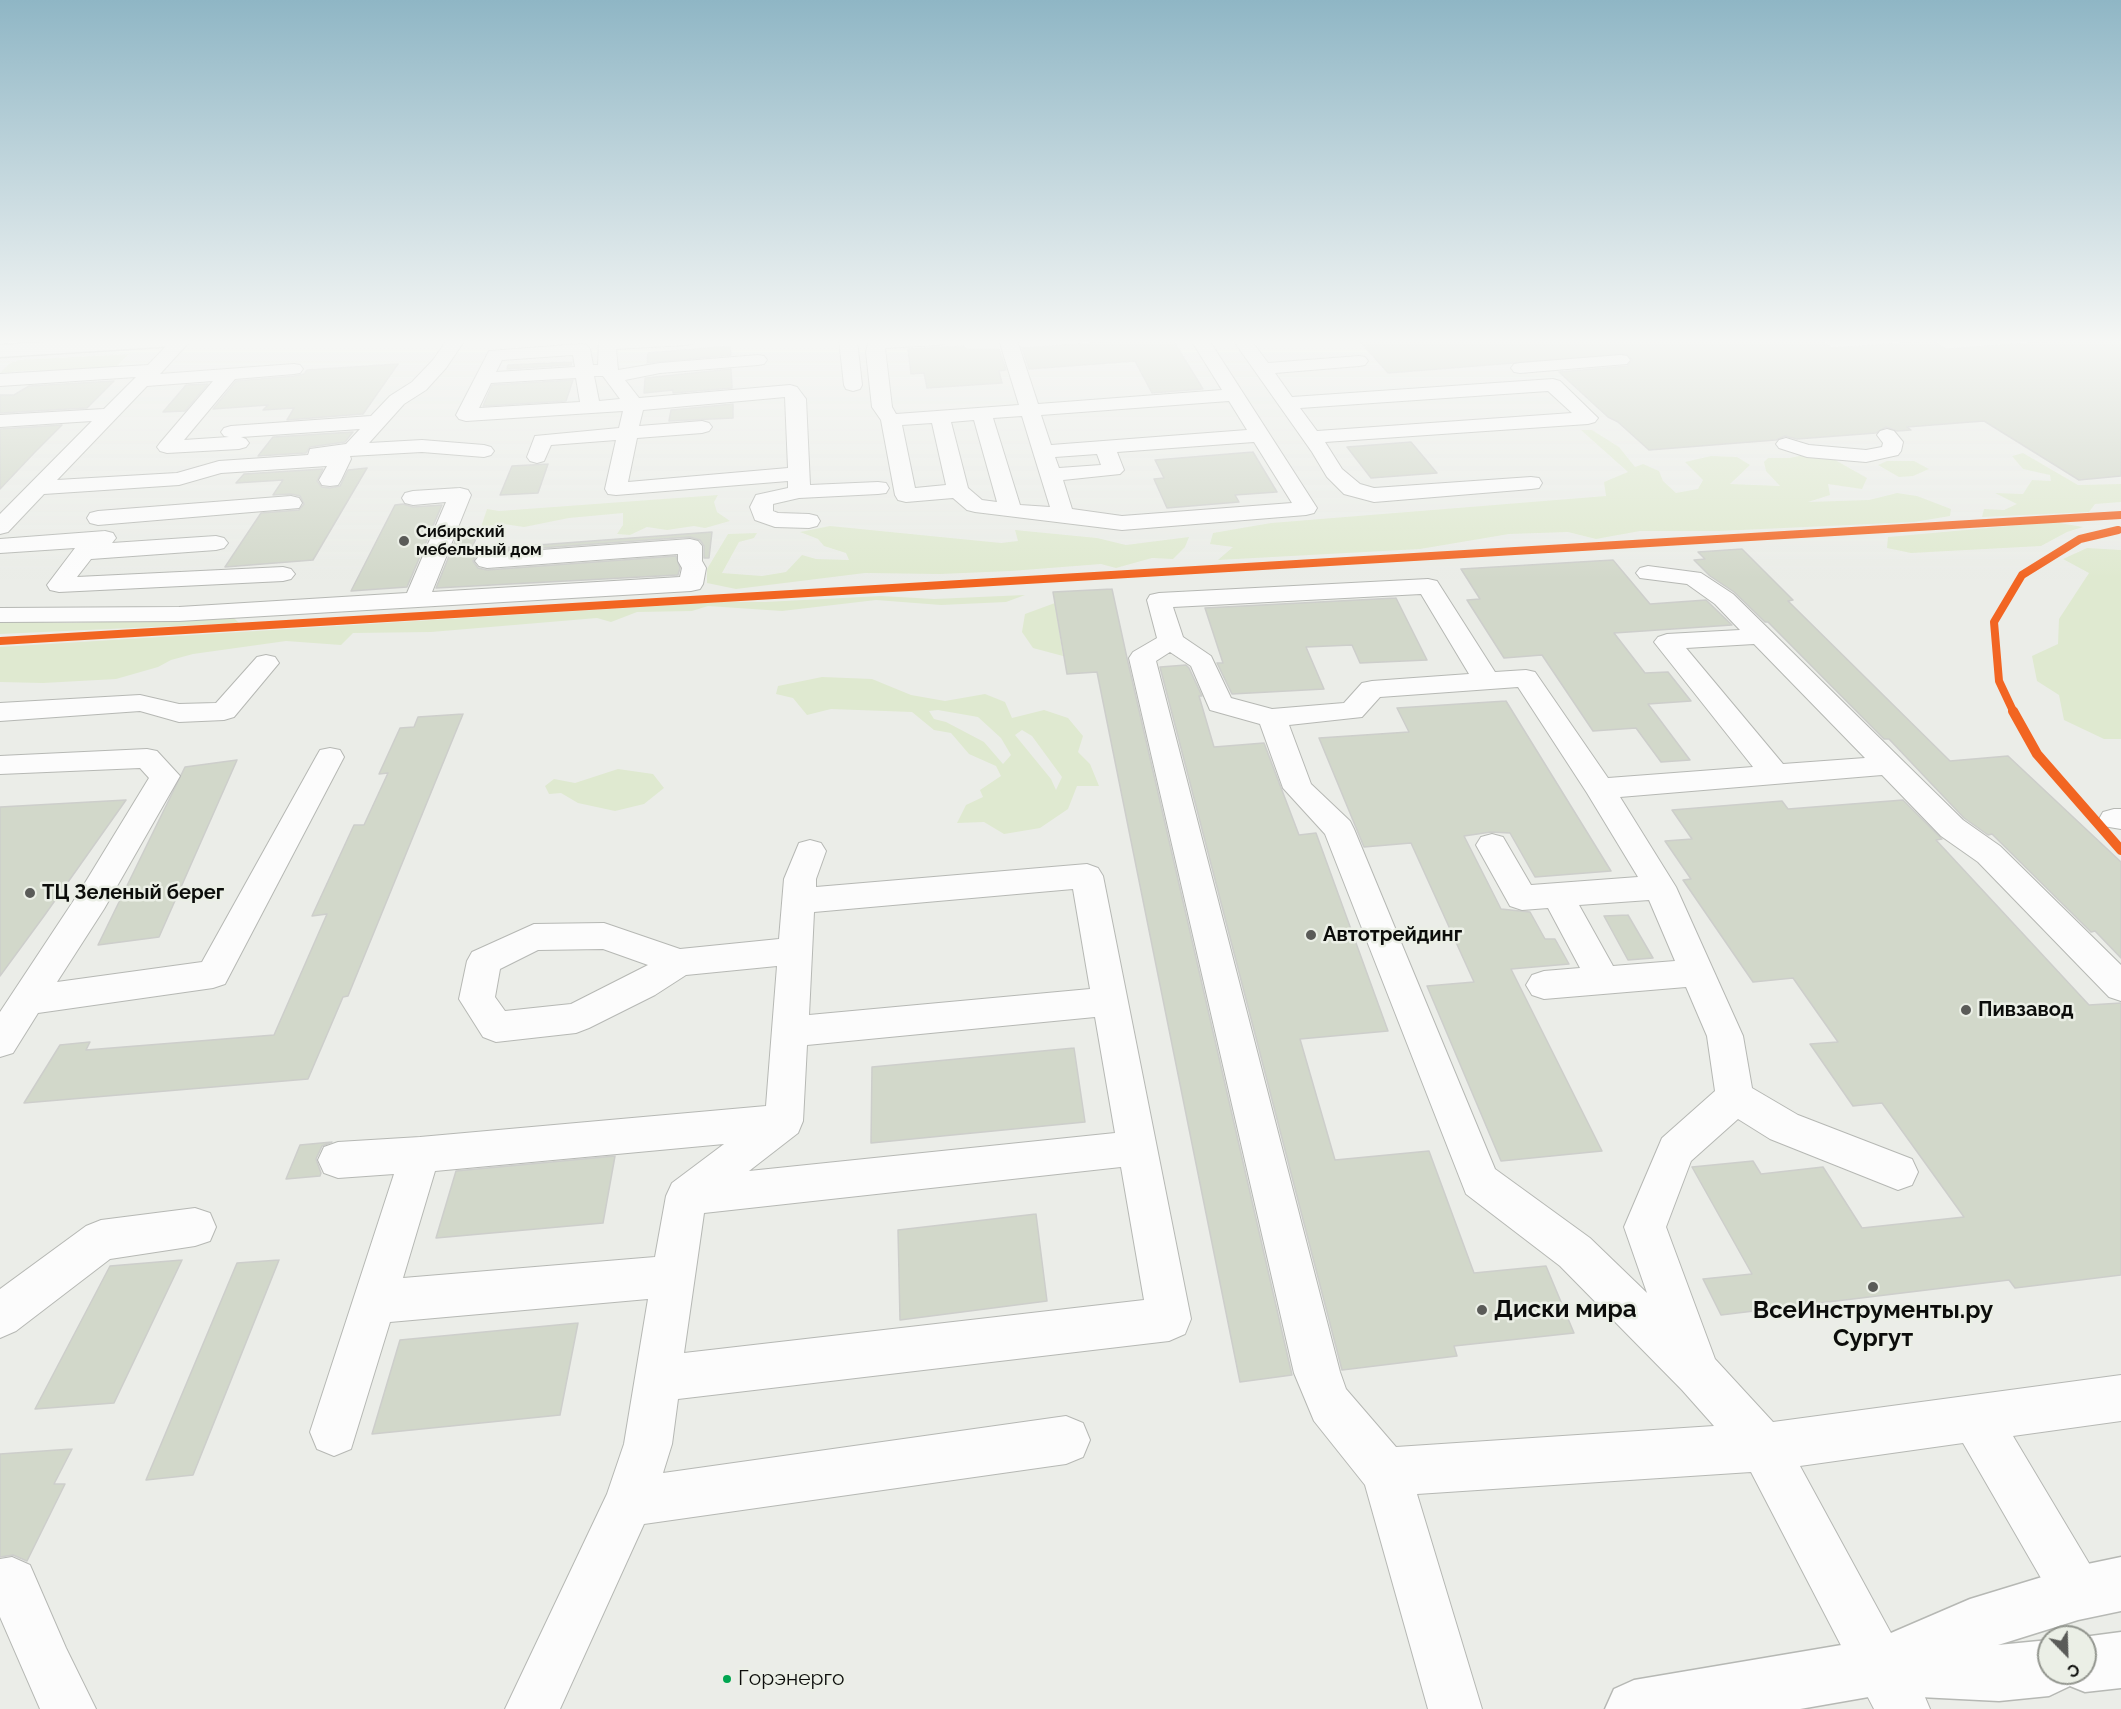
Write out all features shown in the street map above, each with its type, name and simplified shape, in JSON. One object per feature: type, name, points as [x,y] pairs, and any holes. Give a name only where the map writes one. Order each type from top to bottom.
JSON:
[{"type":"main road","points":[[1891,1688],[1970,1626],[2099,1589]]},
{"type":"main road","points":[[2097,1663],[2121,1660]]},
{"type":"main road","points":[[1634,1709],[1891,1688],[2037,1669]]},
{"type":"lane","points":[[5,518],[38,488],[105,420]]},
{"type":"lane","points":[[120,432],[131,420]]},
{"type":"lane","points":[[189,420],[167,447],[235,437],[377,422]]},
{"type":"lane","points":[[222,463],[235,437],[238,420]]},
{"type":"lane","points":[[352,450],[379,420]]},
{"type":"lane","points":[[630,420],[616,489],[772,477],[798,482],[878,488]]},
{"type":"lane","points":[[797,420],[798,482]]},
{"type":"lane","points":[[894,420],[891,420],[906,495],[958,491]]},
{"type":"lane","points":[[941,420],[958,491],[975,505],[1011,511],[1066,502],[1122,522],[1306,508],[1251,420]]},
{"type":"lane","points":[[983,420],[1011,511]]},
{"type":"lane","points":[[1034,420],[1051,475],[1066,502]]},
{"type":"lane","points":[[1299,420],[1334,473],[1352,489],[1374,495],[1531,483]]},
{"type":"lane","points":[[1306,429],[1376,420]]},
{"type":"lane","points":[[1450,420],[1456,427]]},
{"type":"lane","points":[[1306,429],[1456,427],[1557,420]]},
{"type":"lane","points":[[537,457],[542,440],[702,427]]},
{"type":"lane","points":[[1040,443],[1060,431]]},
{"type":"lane","points":[[1040,443],[1105,448],[1261,435]]},
{"type":"lane","points":[[1786,444],[1807,451],[1866,456],[1891,451],[1893,442],[1887,435]]},
{"type":"lane","points":[[38,488],[178,479],[222,463],[352,450],[422,446],[484,451]]},
{"type":"lane","points":[[1051,475],[1113,470],[1105,448]]},
{"type":"lane","points":[[222,463],[341,459],[330,480]]},
{"type":"lane","points":[[58,468],[89,465]]},
{"type":"lane","points":[[798,482],[764,500],[761,507],[764,515],[775,520],[809,522]]},
{"type":"lane","points":[[413,498],[460,495],[416,601]]},
{"type":"lane","points":[[92,537],[108,538],[134,515],[291,503]]},
{"type":"lane","points":[[192,578],[241,507]]},
{"type":"lane","points":[[92,537],[59,585],[283,574]]},
{"type":"lane","points":[[0,546],[92,537],[216,543]]},
{"type":"lane","points":[[0,615],[178,614],[691,584],[694,568],[690,561],[690,546],[487,561]]},
{"type":"lane","points":[[1648,573],[1693,578],[1724,599],[1952,828],[1989,854],[2121,987]]},
{"type":"lane","points":[[1486,681],[1428,586],[1159,600],[1171,641],[1203,662],[1220,704],[1272,718],[1352,711],[1372,689],[1486,681],[1526,678],[1600,789],[1660,887],[1725,1035],[1735,1097],[1784,1127],[1898,1172]]},
{"type":"lane","points":[[1761,636],[1667,642],[1776,775]]},
{"type":"lane","points":[[1171,641],[1142,658],[1317,1373],[1330,1405],[1386,1472],[1455,1709]]},
{"type":"lane","points":[[0,712],[140,703],[179,713],[224,711],[266,663]]},
{"type":"lane","points":[[1272,718],[1298,788],[1339,829],[1480,1181],[1575,1252],[1698,1374],[1764,1447],[1891,1688]]},
{"type":"lane","points":[[26,1001],[213,974],[330,757]]},
{"type":"lane","points":[[0,765],[147,758],[165,776],[92,900],[0,1042]]},
{"type":"lane","points":[[1600,789],[1890,765]]},
{"type":"lane","points":[[1492,845],[1522,898],[1660,887]]},
{"type":"lane","points":[[532,1709],[629,1502],[648,1444],[686,1196],[784,1121],[800,879],[810,851]]},
{"type":"lane","points":[[658,1379],[1169,1319],[1087,876],[798,901]]},
{"type":"lane","points":[[1557,895],[1603,979]]},
{"type":"lane","points":[[679,962],[643,985],[576,1018],[496,1027],[477,999],[484,961],[534,937],[604,936],[679,962],[796,951]]},
{"type":"lane","points":[[1544,985],[1696,973]]},
{"type":"lane","points":[[791,1032],[1110,1000]]},
{"type":"lane","points":[[1698,1374],[1645,1227],[1676,1150],[1735,1097]]},
{"type":"lane","points":[[338,1160],[420,1155],[784,1121]]},
{"type":"lane","points":[[686,1196],[1137,1148]]},
{"type":"lane","points":[[334,1432],[420,1155]]},
{"type":"lane","points":[[0,1316],[101,1240],[195,1227]]},
{"type":"lane","points":[[374,1302],[674,1276]]},
{"type":"lane","points":[[1386,1472],[1764,1447],[2121,1398]]},
{"type":"lane","points":[[1975,1418],[2099,1589]]},
{"type":"lane","points":[[629,1502],[1066,1440]]},
{"type":"lane","points":[[0,1585],[12,1583],[47,1667],[69,1709]]},
{"type":"green space","points":[[1581,430],[1592,430],[1619,447],[1635,467],[1643,464],[1659,471],[1663,481],[1676,493],[1698,489],[1703,480],[1685,462],[1711,456],[1737,457],[1750,465],[1730,484],[1780,486],[1766,471],[1764,462],[1768,458],[1789,458],[1809,454],[1828,456],[1867,478],[1862,489],[1828,484],[1830,495],[1808,502],[1869,500],[1897,493],[1917,496],[1951,509],[1950,516],[1914,522],[1719,531],[1640,531],[1596,539],[1568,532],[1509,534],[1420,549],[1218,560],[1233,547],[1210,544],[1213,533],[1271,523],[1606,496],[1604,482],[1628,472]]},
{"type":"green space","points":[[2023,453],[2078,485],[2121,484],[2121,502],[2095,504],[2089,512],[1982,517],[1984,509],[2004,510],[2017,504],[1995,493],[2023,494],[2032,480],[2051,481],[2050,475],[2023,469],[2012,456]]},
{"type":"green space","points":[[1887,461],[1914,461],[1929,469],[1913,476],[1899,477],[1878,465]]},
{"type":"green space","points":[[718,495],[714,502],[717,512],[730,521],[705,528],[694,526],[667,530],[647,527],[630,535],[617,534],[623,525],[623,513],[569,518],[524,527],[504,524],[481,527],[487,509],[499,511]]},
{"type":"green space","points":[[2054,522],[2083,527],[2067,532],[2041,546],[1911,553],[1887,548],[1888,537]]},
{"type":"green space","points":[[830,526],[1001,543],[1018,541],[1015,530],[1097,538],[1126,545],[1189,537],[1185,547],[1173,559],[1152,558],[1116,568],[1101,564],[940,574],[865,573],[736,589],[707,583],[707,569],[728,534],[757,533],[754,538],[739,542],[722,573],[762,576],[786,572],[802,555],[816,559],[849,560],[846,553],[824,546],[818,539],[800,532]]},
{"type":"green space","points":[[2087,548],[2121,550],[2121,739],[2104,739],[2064,720],[2059,695],[2037,681],[2032,656],[2058,644],[2059,619],[2089,573],[2063,559]]},
{"type":"green space","points":[[1025,595],[1006,602],[941,605],[876,600],[782,611],[708,606],[692,611],[637,612],[611,622],[597,618],[431,632],[353,633],[341,645],[286,641],[193,654],[116,679],[43,683],[0,682],[0,647],[722,602],[881,596],[934,599]]},
{"type":"green space","points":[[1055,603],[1063,656],[1033,648],[1022,632],[1025,614]]},
{"type":"green space","points":[[234,618],[239,623],[0,634],[0,621],[67,623]]},
{"type":"green space","points":[[822,677],[872,679],[911,695],[945,701],[985,694],[1005,702],[1012,718],[1044,710],[1068,718],[1083,736],[1078,752],[1090,764],[1099,786],[1077,786],[1068,809],[1040,828],[1004,834],[984,822],[957,823],[966,805],[983,797],[980,790],[1001,776],[996,766],[969,754],[951,733],[934,730],[912,712],[831,709],[807,715],[793,698],[776,694],[778,686]],"holes":[[[938,710],[978,717],[1001,738],[1011,755],[1003,764],[984,742],[946,722],[934,719],[929,711]],[[1022,730],[1032,736],[1062,777],[1056,790],[1051,779],[1015,735]]]},
{"type":"green space","points":[[618,769],[653,774],[664,788],[644,804],[615,811],[578,803],[561,793],[549,794],[545,786],[554,779],[575,783]]},
{"type":"building","points":[[1614,420],[2121,420],[2121,476],[2079,480],[1984,421],[1907,427],[1911,430],[1897,431],[1886,427],[1876,433],[1797,439],[1785,436],[1776,440],[1649,450]]},
{"type":"building","points":[[62,425],[35,452],[0,489],[0,429]]},
{"type":"building","points":[[353,432],[345,442],[310,447],[306,453],[258,456],[273,437]]},
{"type":"building","points":[[1411,442],[1437,473],[1371,478],[1347,447]]},
{"type":"building","points":[[1253,452],[1277,492],[1235,495],[1239,502],[1167,508],[1154,479],[1164,478],[1155,460]]},
{"type":"building","points":[[548,464],[538,493],[500,495],[512,466]]},
{"type":"building","points":[[367,468],[313,560],[225,567],[261,513],[299,510],[304,504],[300,496],[273,495],[283,480],[236,483],[244,474],[323,469],[317,481],[322,487],[330,488],[340,486],[348,470]]},
{"type":"building","name":"Сибирский мебельный дом","points":[[403,504],[413,507],[442,505],[407,587],[351,591],[395,505]]},
{"type":"building","points":[[481,527],[471,550],[712,532],[709,558],[704,558],[704,546],[700,540],[690,537],[487,552],[477,555],[473,561],[478,568],[487,570],[676,556],[680,568],[678,575],[436,588],[460,529]]},
{"type":"building","points":[[1742,549],[1793,600],[1788,601],[1950,761],[2008,756],[2121,862],[2121,958],[2095,931],[2091,932],[1992,834],[1988,835],[1964,818],[1889,739],[1884,739],[1768,622],[1765,622],[1734,592],[1710,576],[1694,560],[1705,559],[1698,552]]},
{"type":"building","points":[[1613,560],[1650,604],[1706,600],[1732,625],[1614,633],[1645,673],[1668,672],[1691,701],[1648,704],[1690,760],[1661,762],[1636,728],[1593,731],[1542,655],[1504,658],[1467,600],[1480,599],[1461,569]]},
{"type":"building","points":[[1112,589],[1292,1375],[1240,1382],[1097,672],[1067,674],[1053,592]]},
{"type":"building","points":[[1396,598],[1427,660],[1360,663],[1352,645],[1306,647],[1324,689],[1232,694],[1217,663],[1223,663],[1205,608]]},
{"type":"building","points":[[1186,665],[1202,696],[1199,696],[1214,747],[1264,743],[1299,835],[1316,833],[1388,1031],[1300,1039],[1335,1160],[1429,1151],[1474,1273],[1546,1266],[1574,1333],[1454,1346],[1457,1356],[1342,1370],[1160,667]]},
{"type":"building","points":[[1506,701],[1611,871],[1535,877],[1510,833],[1491,832],[1464,836],[1501,909],[1530,912],[1545,939],[1555,939],[1569,964],[1511,969],[1602,1151],[1501,1161],[1427,986],[1474,982],[1411,843],[1364,847],[1319,738],[1409,732],[1397,708]]},
{"type":"building","points":[[463,714],[348,996],[343,997],[308,1079],[24,1103],[60,1045],[90,1042],[86,1050],[274,1035],[327,914],[312,916],[354,825],[364,825],[388,773],[379,774],[400,728],[414,727],[418,717]]},
{"type":"building","points":[[237,760],[159,937],[98,945],[185,767]]},
{"type":"building","name":"ТЦ Зеленый берег","points":[[126,800],[44,916],[0,976],[0,807]]},
{"type":"building","name":"Пивзавод","points":[[1903,800],[1942,839],[1936,840],[2089,1005],[2121,1003],[2121,1275],[2015,1288],[2009,1280],[1721,1315],[1703,1279],[1752,1274],[1692,1167],[1753,1161],[1761,1174],[1823,1167],[1862,1228],[1964,1217],[1882,1103],[1853,1106],[1810,1044],[1838,1042],[1793,978],[1753,982],[1683,880],[1691,879],[1665,841],[1692,839],[1672,810],[1782,801],[1788,809]]},
{"type":"building","points":[[1628,915],[1653,958],[1628,960],[1604,916]]},
{"type":"building","points":[[1074,1048],[1085,1122],[871,1143],[872,1067]]},
{"type":"building","points":[[332,1142],[322,1146],[316,1159],[320,1176],[286,1179],[300,1145]]},
{"type":"building","points":[[615,1156],[603,1223],[436,1238],[456,1171]]},
{"type":"building","points":[[1036,1214],[1047,1301],[900,1320],[898,1230]]},
{"type":"building","points":[[182,1260],[114,1403],[35,1409],[110,1266]]},
{"type":"building","points":[[279,1260],[193,1475],[146,1480],[237,1263]]},
{"type":"building","points":[[578,1323],[560,1415],[372,1434],[400,1340]]},
{"type":"building","points":[[72,1449],[54,1484],[65,1484],[27,1561],[13,1555],[0,1557],[0,1454]]},
{"type":"transit line","points":[[0,641],[2121,515]]},
{"type":"transit line","points":[[2118,530],[2080,539],[2022,575],[1994,622],[1999,681],[2022,731],[2037,754],[2121,850]]},
{"type":"place","name":"Сибирский мебельный дом","points":[[404,541]]},
{"type":"place","name":"ТЦ Зеленый берег","points":[[30,893]]},
{"type":"place","name":"Автотрейдинг","points":[[1311,935]]},
{"type":"place","name":"Пивзавод","points":[[1966,1010]]},
{"type":"place","name":"ВсеИнструменты.ру Сургут","points":[[1873,1287]]},
{"type":"place","name":"Диски мира","points":[[1482,1310]]},
{"type":"place","name":"Горэнерго","points":[[727,1679]]}]
